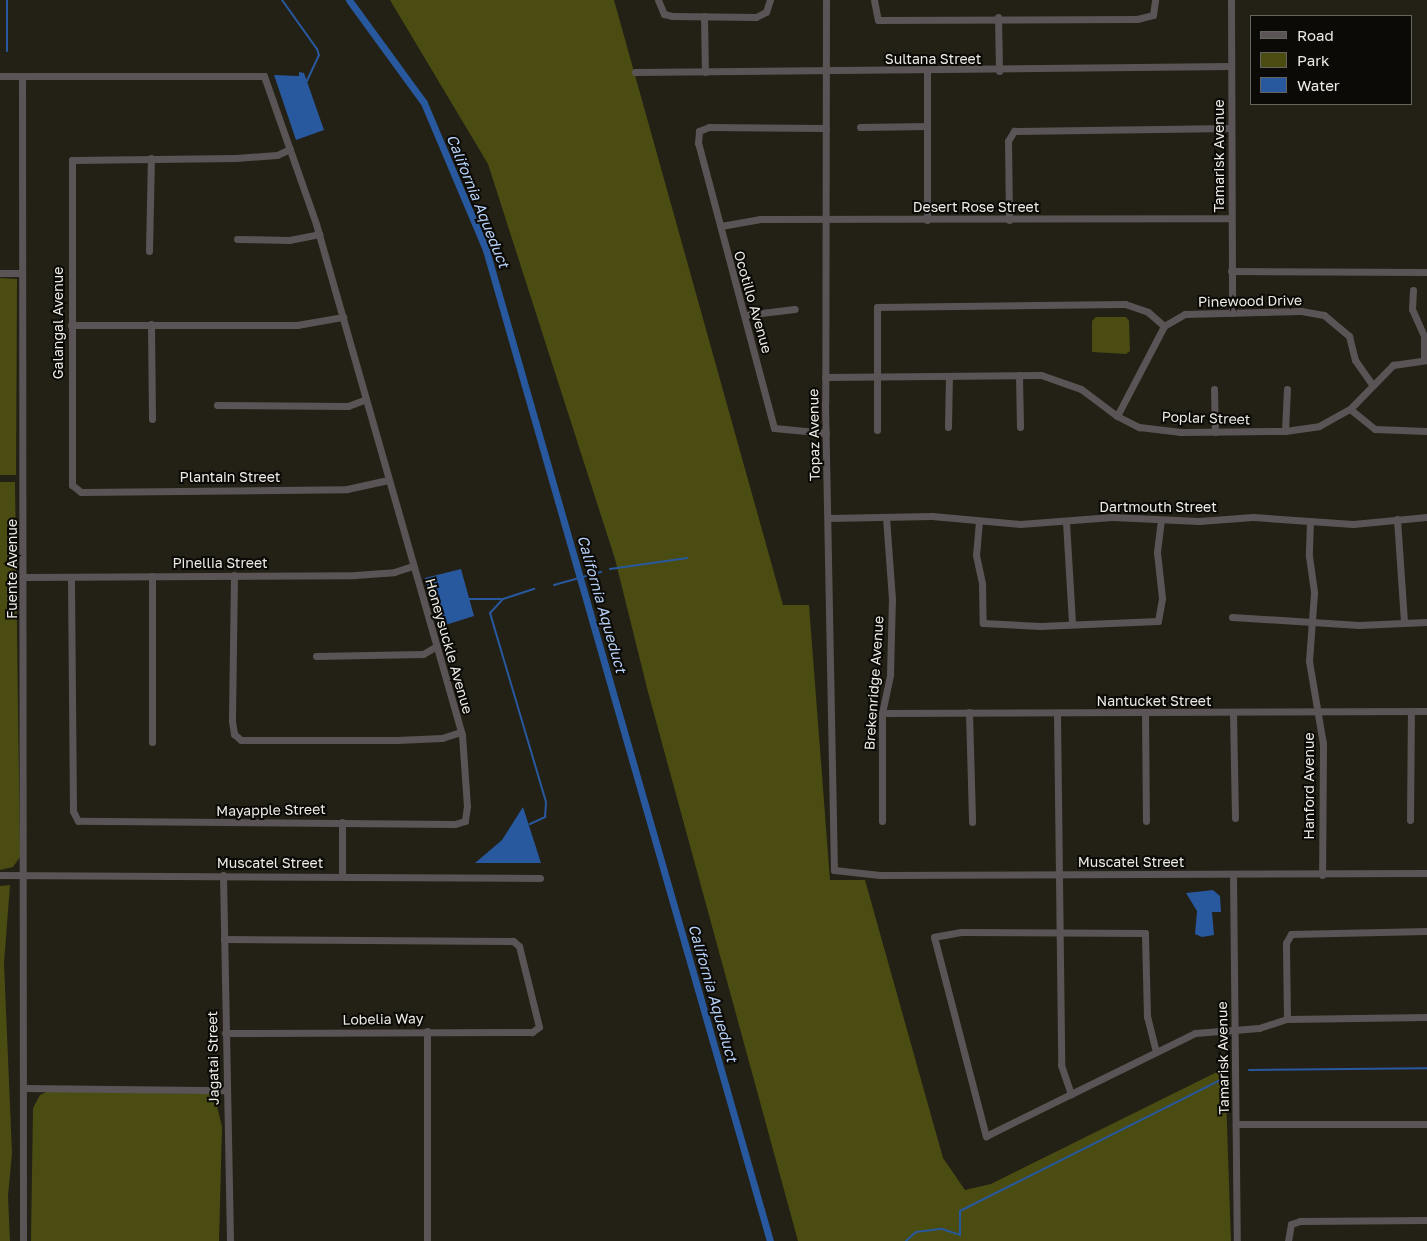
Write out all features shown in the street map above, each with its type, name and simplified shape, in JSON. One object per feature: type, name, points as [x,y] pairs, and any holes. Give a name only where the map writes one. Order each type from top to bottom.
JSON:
[{"type":"street","points":[[658,0],[664,14],[756,17],[766,12],[770,0]]},
{"type":"street","name":"Topaz Avenue","points":[[826,0],[825,377],[834,870]]},
{"type":"street","points":[[874,0],[878,20],[998,17],[1137,19],[1152,15],[1155,0]]},
{"type":"street","name":"Tamarisk Avenue","points":[[1231,0],[1232,313]]},
{"type":"street","points":[[704,16],[705,72]]},
{"type":"street","points":[[998,17],[999,71]]},
{"type":"street","name":"Sultana Street","points":[[635,72],[999,71],[1231,66]]},
{"type":"street","points":[[927,71],[927,220]]},
{"type":"street","points":[[0,76],[22,76]]},
{"type":"street","name":"Honeysuckle Avenue","points":[[22,76],[264,76],[319,234],[460,732],[467,806],[465,821]]},
{"type":"street","name":"Fuente Avenue","points":[[22,76],[25,577],[23,1241]]},
{"type":"street","points":[[860,127],[927,126]]},
{"type":"street","name":"Ocotillo Avenue","points":[[826,128],[709,127],[699,131],[698,143],[746,315],[774,428],[826,433]]},
{"type":"street","points":[[1008,220],[1008,141],[1014,131],[1231,128]]},
{"type":"street","points":[[149,250],[150,158],[244,158],[277,155],[290,149]]},
{"type":"street","name":"Galangal Avenue","points":[[72,485],[70,325],[72,160],[150,158]]},
{"type":"street","name":"Desert Rose Street","points":[[721,226],[760,219],[826,221],[1232,218]]},
{"type":"street","points":[[237,239],[289,240],[319,234]]},
{"type":"street","points":[[1232,271],[1427,272]]},
{"type":"street","points":[[0,273],[22,273]]},
{"type":"street","points":[[1413,290],[1412,309],[1424,336],[1425,360]]},
{"type":"street","points":[[877,430],[877,307],[1125,304],[1148,312],[1164,326],[1117,416]]},
{"type":"street","points":[[746,315],[795,309]]},
{"type":"street","name":"Pinewood Drive","points":[[1164,326],[1185,314],[1301,311],[1324,315],[1349,336],[1355,360],[1371,383]]},
{"type":"street","points":[[70,325],[297,325],[343,317]]},
{"type":"street","points":[[151,324],[152,419]]},
{"type":"street","name":"Poplar Street","points":[[825,377],[876,375],[949,377],[1041,375],[1082,388],[1117,416],[1139,427],[1215,432],[1285,431],[1319,426],[1350,409],[1371,383],[1393,365],[1425,360]]},
{"type":"street","points":[[1019,375],[1020,427]]},
{"type":"street","points":[[948,427],[949,377]]},
{"type":"street","points":[[1214,389],[1215,432]]},
{"type":"street","points":[[1285,431],[1287,389]]},
{"type":"street","points":[[217,405],[348,406],[366,399]]},
{"type":"street","points":[[1350,409],[1375,429],[1427,431]]},
{"type":"street","name":"Plantain Street","points":[[72,485],[81,492],[347,489],[388,480]]},
{"type":"street","name":"Dartmouth Street","points":[[828,518],[932,516],[980,521],[1066,522],[1112,517],[1162,520],[1252,517],[1353,524],[1427,517]]},
{"type":"street","name":"Brekenridge Avenue","points":[[882,820],[882,713],[890,674],[891,626],[886,518]]},
{"type":"street","points":[[1397,519],[1404,622]]},
{"type":"street","points":[[980,521],[976,555],[982,584],[983,623],[1072,624],[1158,621],[1162,598],[1157,552],[1162,520]]},
{"type":"street","name":"Hanford Avenue","points":[[1310,521],[1314,620],[1310,661],[1313,699],[1320,712],[1322,874]]},
{"type":"street","points":[[1066,522],[1072,624]]},
{"type":"street","name":"Pinellia Street","points":[[25,577],[355,575],[394,572],[413,566]]},
{"type":"street","points":[[234,575],[234,734],[241,740],[397,740],[442,738],[460,732]]},
{"type":"street","points":[[152,576],[152,742]]},
{"type":"street","name":"Mayapple Street","points":[[71,577],[73,810],[78,821],[455,824],[465,821]]},
{"type":"street","points":[[1232,617],[1314,620],[1359,625],[1427,622]]},
{"type":"street","points":[[316,656],[423,654],[435,648]]},
{"type":"street","points":[[1410,820],[1411,711]]},
{"type":"street","name":"Nantucket Street","points":[[882,713],[1057,714],[1427,711]]},
{"type":"street","points":[[969,712],[972,822]]},
{"type":"street","points":[[1145,712],[1146,820]]},
{"type":"street","points":[[1233,713],[1235,818]]},
{"type":"street","points":[[1057,714],[1060,1065],[1071,1094]]},
{"type":"street","points":[[342,822],[342,876]]},
{"type":"street","name":"Muscatel Street","points":[[834,870],[880,875],[1427,873]]},
{"type":"street","name":"Muscatel Street","points":[[0,875],[540,878]]},
{"type":"street","name":"Jagatai Street","points":[[223,875],[230,1241]]},
{"type":"street","name":"Tamarisk Avenue","points":[[1233,875],[1237,1241]]},
{"type":"street","points":[[1287,1019],[1286,943],[1291,934],[1427,931]]},
{"type":"street","points":[[1156,1052],[1147,1017],[1145,933],[940,934],[934,937],[934,948],[986,1136],[1195,1033],[1259,1028],[1287,1019],[1427,1017]]},
{"type":"street","name":"Lobelia Way","points":[[224,939],[513,941],[519,946],[539,1027],[532,1032],[225,1033]]},
{"type":"street","points":[[427,1031],[427,1241]]},
{"type":"street","points":[[23,1088],[226,1090]]},
{"type":"street","points":[[1237,1124],[1427,1124]]},
{"type":"street","points":[[1288,1241],[1290,1224],[1300,1221],[1427,1220]]},
{"type":"green space","points":[[390,0],[614,0],[783,605],[809,605],[830,880],[865,880],[943,1158],[965,1190],[991,1184],[1225,1068],[1231,1241],[798,1241],[648,692],[615,559],[488,164]]},
{"type":"green space","points":[[0,278],[17,279],[16,475],[0,475]]},
{"type":"green space","points":[[1096,317],[1126,317],[1129,321],[1130,351],[1126,354],[1092,352],[1092,321]]},
{"type":"green space","points":[[0,482],[15,482],[20,857],[13,867],[0,870]]},
{"type":"green space","points":[[10,885],[4,963],[12,1153],[8,1196],[10,1241],[0,1241],[0,886]]},
{"type":"green space","points":[[48,1091],[214,1094],[222,1127],[219,1241],[31,1241],[33,1108],[40,1095]]},
{"type":"water","points":[[299,72],[304,73],[324,130],[296,140],[274,75],[299,76]]},
{"type":"water","points":[[461,569],[474,616],[439,627],[425,578]]},
{"type":"water","points":[[523,807],[541,863],[475,863],[502,840]]},
{"type":"water","points":[[1213,890],[1220,896],[1221,912],[1212,912],[1214,935],[1202,937],[1195,934],[1197,911],[1186,893]]},
{"type":"waterway","points":[[7,0],[7,51]]},
{"type":"waterway","points":[[282,0],[317,49],[319,55],[307,81]]},
{"type":"waterway","name":"California Aqueduct","points":[[349,0],[424,103],[486,250],[770,1241]]},
{"type":"waterway","points":[[610,569],[687,558]]},
{"type":"waterway","name":"California Aqueduct","points":[[554,585],[601,572]]},
{"type":"waterway","points":[[530,824],[545,817],[546,802],[490,613],[503,599],[534,589]]},
{"type":"waterway","points":[[469,599],[501,599]]},
{"type":"waterway","points":[[1249,1070],[1427,1068]]},
{"type":"waterway","points":[[906,1241],[916,1232],[942,1229],[960,1235],[960,1211],[1223,1079]]}]
